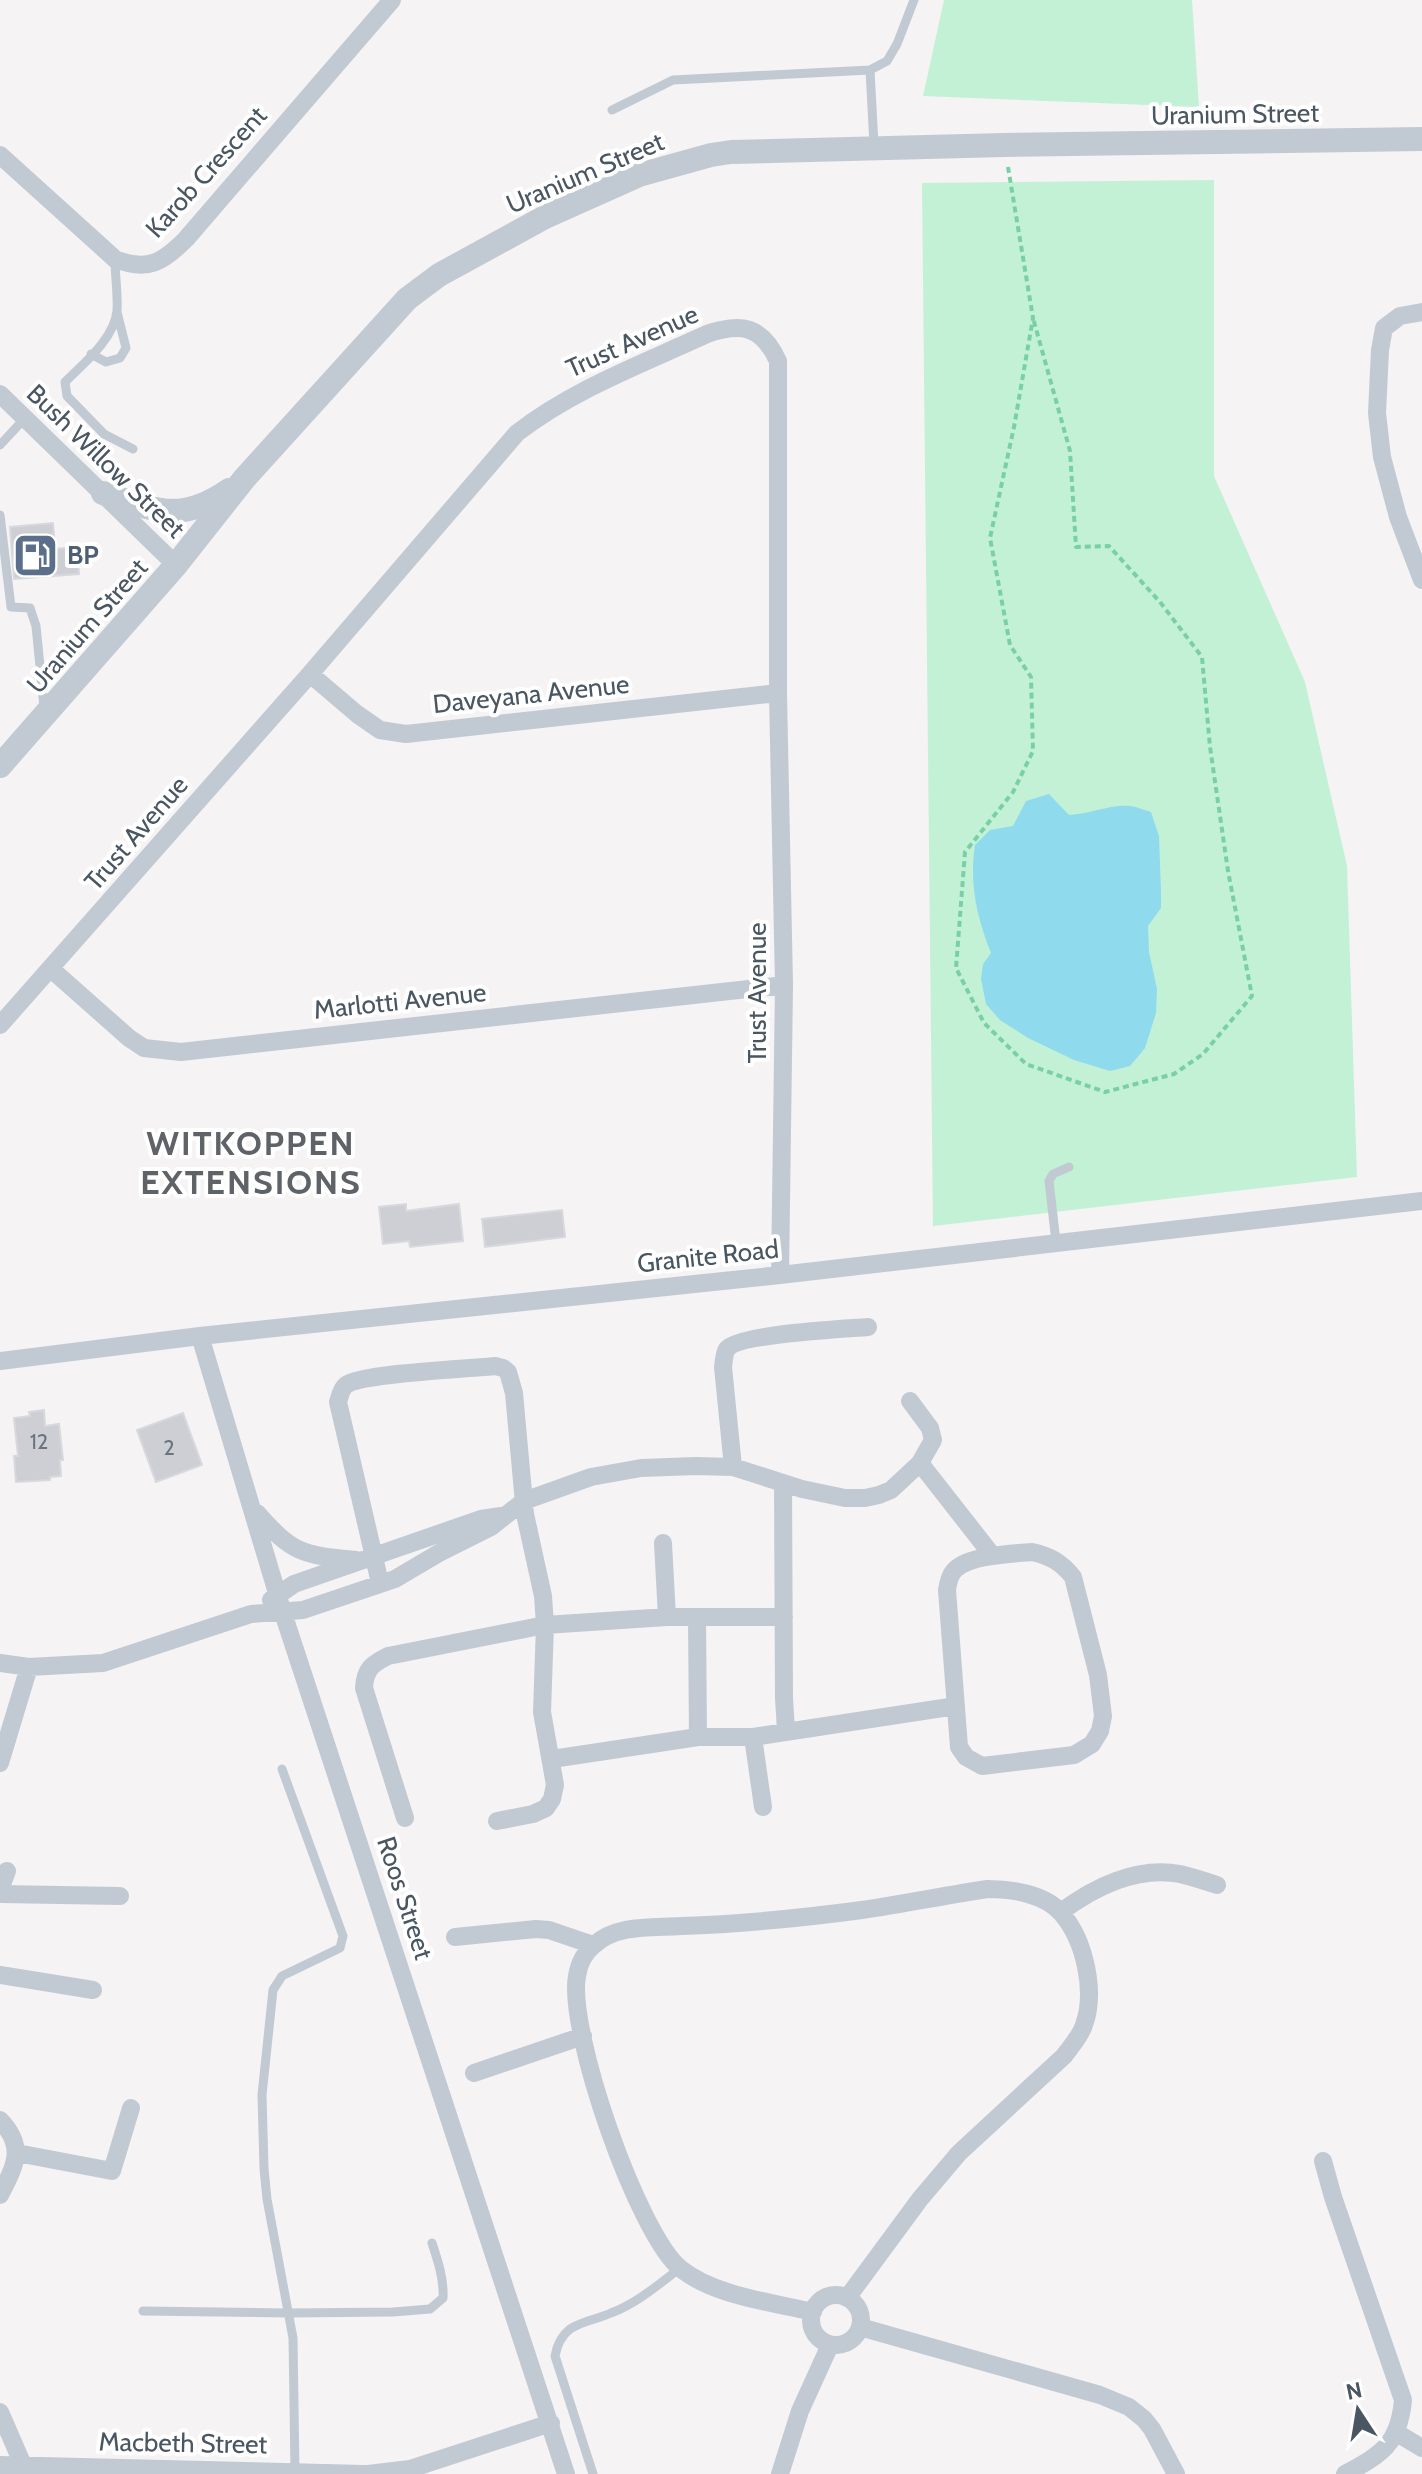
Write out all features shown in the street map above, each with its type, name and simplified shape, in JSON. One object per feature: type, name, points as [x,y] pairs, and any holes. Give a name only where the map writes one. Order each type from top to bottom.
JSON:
[{"type":"street","name":"Karob Crescent","points":[[115,259],[140,265],[156,263],[168,257],[392,0]]},
{"type":"street","name":"Uranium Street","points":[[0,766],[176,565],[244,479],[407,299],[439,275],[531,224],[639,175],[731,152],[1422,139]]},
{"type":"street","points":[[0,155],[115,259]]},
{"type":"street","points":[[1421,574],[1398,517],[1382,457],[1377,413],[1384,328],[1400,316],[1422,312]]},
{"type":"street","name":"Trust Avenue","points":[[0,1025],[310,674],[517,433],[572,395],[707,334],[742,326],[770,343],[778,361],[778,693],[784,985],[780,1275]]},
{"type":"street","name":"Bush Willow Street","points":[[0,394],[176,565]]},
{"type":"street","points":[[103,493],[173,513],[215,500],[244,479]]},
{"type":"street","name":"Daveyana Avenue","points":[[310,674],[380,730],[406,734],[778,693]]},
{"type":"street","name":"Marlotti Avenue","points":[[51,969],[144,1048],[181,1052],[784,985]]},
{"type":"street","name":"Granite Road","points":[[0,1361],[200,1336],[780,1275],[1422,1201]]},
{"type":"street","points":[[733,1467],[723,1367],[729,1346],[757,1338],[868,1327]]},
{"type":"street","name":"Roos Street","points":[[200,1336],[281,1604],[566,2474]]},
{"type":"street","points":[[380,1583],[367,1558],[338,1402],[345,1385],[358,1380],[495,1366],[503,1368],[508,1372],[514,1393],[524,1501],[543,1596],[542,1712],[555,1785],[546,1808],[533,1814],[497,1821]]},
{"type":"street","points":[[0,1663],[29,1667],[103,1663],[281,1604],[303,1610],[395,1579],[479,1534],[524,1501],[591,1477],[641,1468],[733,1467],[845,1498],[865,1498],[891,1490],[920,1463],[933,1440],[926,1420],[910,1401]]},
{"type":"street","points":[[920,1463],[992,1555]]},
{"type":"street","points":[[783,1483],[786,1731]]},
{"type":"street","points":[[253,1508],[274,1533],[301,1552],[315,1557],[367,1558]]},
{"type":"street","points":[[281,1604],[294,1584],[481,1519],[504,1515]]},
{"type":"street","points":[[663,1543],[667,1617]]},
{"type":"street","points":[[1032,1552],[1050,1556],[1073,1577],[1098,1675],[1103,1716],[1100,1731],[1092,1744],[1074,1755],[982,1766],[966,1757],[959,1747],[948,1581],[960,1566],[992,1555],[1032,1552]]},
{"type":"street","points":[[405,1818],[364,1688],[365,1674],[372,1664],[388,1656],[545,1625],[667,1617],[784,1617]]},
{"type":"street","points":[[697,1618],[698,1737]]},
{"type":"street","points":[[0,1763],[29,1667]]},
{"type":"street","points":[[552,1759],[698,1737],[753,1737],[956,1706]]},
{"type":"street","points":[[753,1737],[763,1807]]},
{"type":"street","points":[[7,1871],[0,1892],[120,1896]]},
{"type":"street","points":[[1061,1912],[1081,1896],[1135,1875],[1182,1874],[1217,1885]]},
{"type":"street","points":[[813,2312],[713,2287],[680,2268],[664,2252],[602,2112],[576,2000],[577,1976],[582,1959],[593,1945],[608,1935],[629,1929],[795,1918],[988,1889],[1032,1894],[1061,1912],[1076,1937],[1089,1988],[1088,2010],[1078,2037],[1064,2056],[959,2153],[920,2199],[847,2298]]},
{"type":"street","points":[[455,1937],[536,1929],[549,1930],[593,1945]]},
{"type":"street","points":[[0,1975],[93,1990]]},
{"type":"street","points":[[474,2073],[583,2036]]},
{"type":"street","points":[[17,2153],[112,2171],[131,2108]]},
{"type":"street","points":[[0,2120],[14,2140],[17,2153],[0,2195]]},
{"type":"street","points":[[1323,2161],[1403,2400],[1397,2433],[1389,2446],[1345,2474]]},
{"type":"street","points":[[839,2295],[859,2308],[860,2327],[847,2343],[830,2345],[816,2336],[812,2328],[813,2312],[826,2298],[839,2295]]},
{"type":"street","points":[[860,2327],[1100,2395],[1129,2407],[1152,2429],[1176,2474]]},
{"type":"street","points":[[780,2474],[800,2411],[830,2345]]},
{"type":"street","points":[[0,2412],[23,2465]]},
{"type":"street","name":"Macbeth Street","points":[[0,2465],[366,2474],[410,2469],[551,2423]]},
{"type":"street","points":[[1397,2433],[1422,2448]]},
{"type":"lane","points":[[612,110],[673,80],[870,70],[887,61],[914,0]]},
{"type":"lane","points":[[870,70],[875,149]]},
{"type":"lane","points":[[91,354],[106,362],[120,358],[126,348],[117,312],[115,259]]},
{"type":"lane","points":[[117,312],[105,339],[65,382],[67,396],[104,434],[133,449]]},
{"type":"lane","points":[[0,445],[25,417]]},
{"type":"lane","points":[[0,515],[11,607],[30,608],[36,626],[45,716]]},
{"type":"lane","points":[[1056,1242],[1049,1181],[1053,1174],[1069,1167]]},
{"type":"lane","points":[[282,1769],[343,1936],[340,1948],[282,1976],[273,1990],[262,2095],[267,2199],[293,2338],[295,2472]]},
{"type":"lane","points":[[143,2311],[393,2312],[435,2306],[443,2298],[444,2292],[432,2243]]},
{"type":"lane","points":[[593,2474],[555,2356],[557,2345],[568,2331],[613,2313],[645,2295],[680,2268]]},
{"type":"path","points":[[1004,145],[1033,318],[1070,451],[1076,547],[1109,546],[1160,602],[1202,657],[1210,747],[1228,871],[1252,996],[1203,1054],[1174,1074],[1105,1092],[1026,1064],[984,1023],[956,968],[965,852],[1013,792],[1033,751],[1031,677],[1010,645],[990,538],[1033,318]]},
{"type":"green space","points":[[944,0],[1192,0],[1199,107],[923,96]]},
{"type":"green space","points":[[1214,180],[1214,476],[1305,682],[1347,866],[1357,1177],[933,1226],[922,183]]},
{"type":"water","points":[[1049,794],[1069,815],[1123,806],[1151,812],[1159,836],[1161,908],[1148,926],[1149,952],[1157,989],[1156,1013],[1145,1048],[1130,1066],[1110,1071],[1074,1060],[1028,1038],[1000,1020],[986,1004],[981,979],[983,964],[991,953],[976,900],[973,874],[975,845],[990,830],[1013,826],[1026,801]]},
{"type":"building","points":[[53,523],[55,549],[77,547],[79,574],[14,579],[10,527]]},
{"type":"building","points":[[406,1204],[406,1211],[459,1204],[463,1241],[410,1247],[409,1241],[383,1244],[379,1207]]},
{"type":"building","points":[[562,1210],[565,1237],[485,1247],[482,1219]]},
{"type":"building","points":[[44,1410],[45,1426],[59,1424],[63,1460],[60,1460],[61,1476],[50,1477],[50,1480],[16,1482],[14,1456],[18,1456],[14,1418]]},
{"type":"building","points":[[183,1413],[202,1465],[156,1482],[137,1430]]},
{"type":"place","name":"BP","points":[[36,555]]},
{"type":"district","name":"WITKOPPEN EXTENSIONS","points":[[251,1162]]}]
